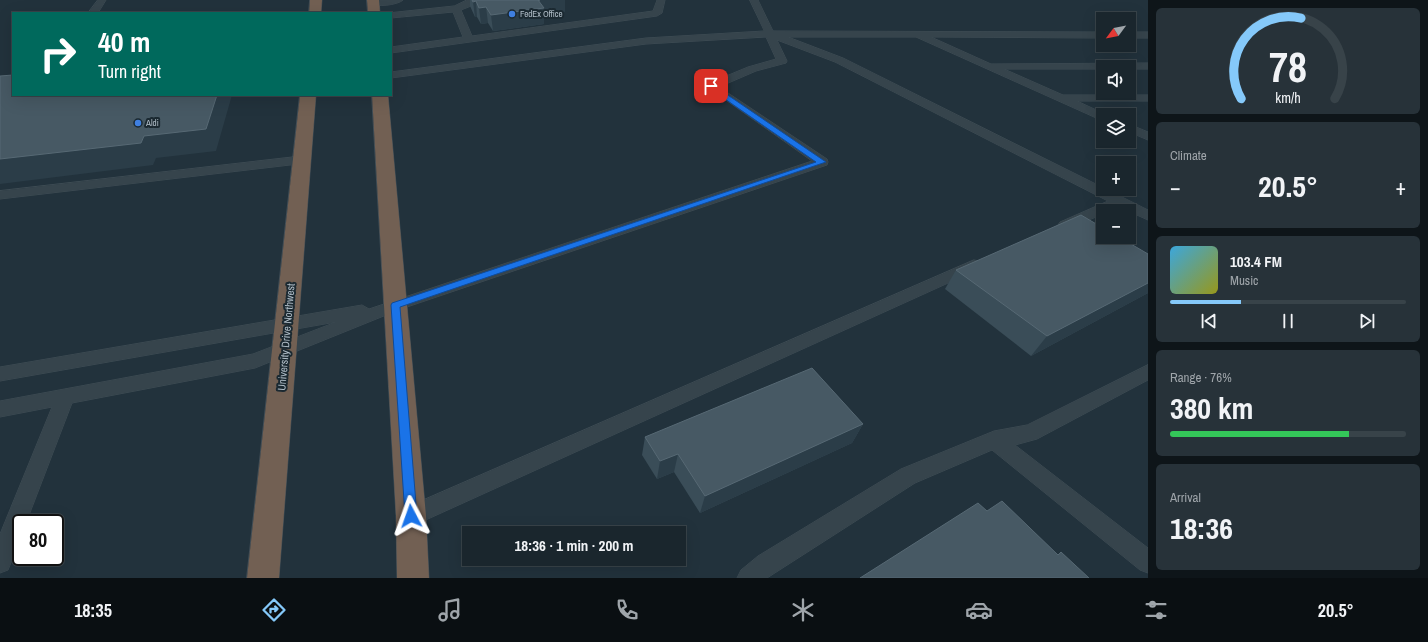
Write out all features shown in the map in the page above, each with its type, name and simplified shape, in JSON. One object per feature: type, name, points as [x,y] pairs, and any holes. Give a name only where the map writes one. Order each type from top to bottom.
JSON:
[{"type":"highway","points":[[315,12],[316,0]]},
{"type":"highway","name":"University Drive Northwest","points":[[263,578],[308,96]]},
{"type":"highway","points":[[380,96],[411,516],[414,578]]},
{"type":"lane","points":[[94,12],[102,0]]},
{"type":"lane","points":[[374,5],[399,0]]},
{"type":"lane","points":[[392,15],[456,9],[472,1],[482,0]]},
{"type":"lane","points":[[392,50],[657,13],[661,0]]},
{"type":"lane","points":[[0,409],[255,361],[395,305],[822,162],[711,86],[752,69],[782,61],[754,0]]},
{"type":"lane","points":[[456,9],[468,40]]},
{"type":"lane","points":[[770,33],[839,60],[1148,216]]},
{"type":"lane","points":[[392,75],[646,40],[770,33],[1096,35]]},
{"type":"lane","points":[[914,33],[1096,114]]},
{"type":"lane","points":[[1136,35],[1148,35]]},
{"type":"lane","points":[[987,66],[1148,66]]},
{"type":"lane","points":[[1060,98],[1148,98]]},
{"type":"lane","points":[[1136,131],[1148,136]]},
{"type":"lane","points":[[0,195],[302,160]]},
{"type":"lane","points":[[1047,233],[1119,202]]},
{"type":"lane","points":[[411,516],[989,258]]},
{"type":"lane","points":[[0,374],[287,326],[395,305]]},
{"type":"lane","points":[[749,578],[766,564],[908,476],[994,440],[1030,433],[1148,372]]},
{"type":"lane","points":[[0,562],[66,397]]},
{"type":"lane","points":[[994,440],[1148,562]]},
{"type":"building","points":[[472,0],[538,0],[544,8],[491,15],[486,7],[479,8],[476,1],[473,2]]},
{"type":"building","points":[[12,75],[12,96],[217,96],[206,129],[144,136],[141,143],[0,159],[0,76]]},
{"type":"building","points":[[1081,215],[1096,224],[1096,244],[1131,244],[1148,254],[1148,283],[1047,336],[956,270]]},
{"type":"building","points":[[812,368],[863,424],[705,496],[678,454],[660,461],[645,437]]},
{"type":"building","points":[[1002,501],[1058,555],[1061,552],[1089,578],[860,578],[978,503],[987,511]]},
{"type":"place","name":"FedEx Office","points":[[512,14]]},
{"type":"place","name":"Aldi","points":[[138,123]]},
{"type":"route","points":[[411,516],[395,305],[822,162],[711,86]]}]
